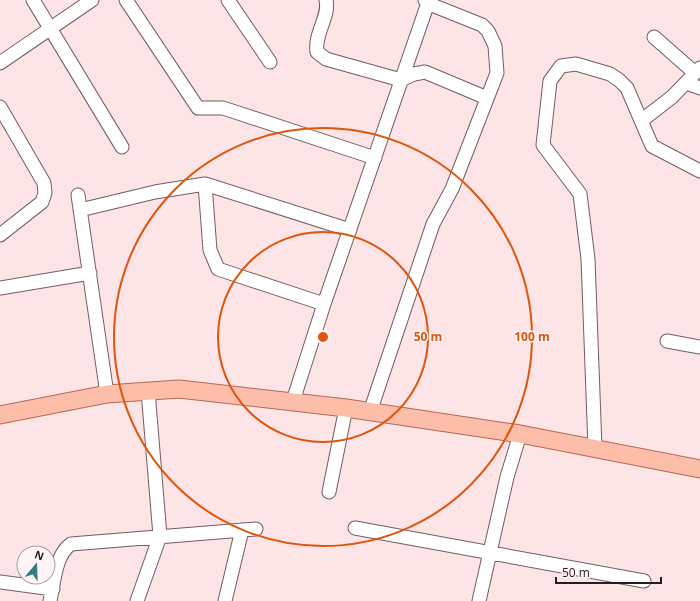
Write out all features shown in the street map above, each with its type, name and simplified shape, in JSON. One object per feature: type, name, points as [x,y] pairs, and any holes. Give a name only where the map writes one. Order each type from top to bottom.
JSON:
[{"type":"main road","points":[[0,415],[107,394],[179,389],[293,401],[520,434],[700,469]]},
{"type":"street","points":[[32,0],[122,148]]},
{"type":"street","points":[[0,62],[92,0]]},
{"type":"street","points":[[126,0],[198,108],[223,108],[375,158]]},
{"type":"street","points":[[228,0],[270,62]]},
{"type":"street","points":[[326,0],[326,10],[315,43],[317,52],[326,58],[401,80],[414,74],[425,72],[487,98]]},
{"type":"street","points":[[293,401],[324,304],[375,158],[427,1],[482,25],[488,31],[495,46],[497,73],[452,189],[433,224],[370,412]]},
{"type":"street","points":[[641,121],[672,97],[698,70],[654,38]]},
{"type":"street","points":[[595,448],[588,259],[580,194],[543,145],[550,81],[561,66],[576,64],[610,74],[627,88],[652,146],[700,171]]},
{"type":"street","points":[[686,83],[700,88]]},
{"type":"street","points":[[0,107],[44,183],[45,193],[42,202],[0,235]]},
{"type":"street","points":[[80,210],[155,192],[205,184],[350,230]]},
{"type":"street","points":[[205,184],[210,250],[218,269],[324,304]]},
{"type":"street","points":[[78,195],[107,394]]},
{"type":"street","points":[[0,288],[90,273]]},
{"type":"street","points":[[667,342],[700,347]]},
{"type":"street","points":[[137,601],[160,536],[148,391]]},
{"type":"street","points":[[329,492],[346,408]]},
{"type":"street","points":[[479,601],[507,477],[520,434]]},
{"type":"street","points":[[355,528],[644,581]]},
{"type":"street","points":[[0,582],[51,595],[60,559],[65,548],[71,544],[256,529]]},
{"type":"street","points":[[225,601],[242,530]]}]
